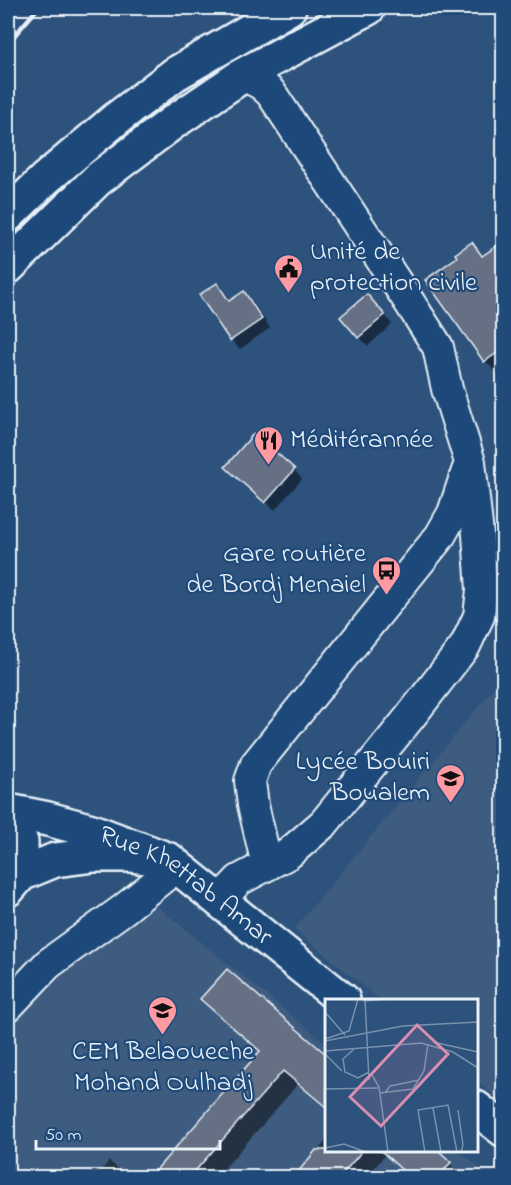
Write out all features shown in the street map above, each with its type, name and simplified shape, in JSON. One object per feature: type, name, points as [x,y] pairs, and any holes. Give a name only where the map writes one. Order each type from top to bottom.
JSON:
[{"type":"main road","points":[[8,267],[99,179],[172,123],[243,75],[368,8]]},
{"type":"main road","points":[[8,215],[45,179],[175,74],[282,10]]},
{"type":"main road","points":[[8,813],[21,842],[14,882]]},
{"type":"main road","name":"Rue Khettab Amar","points":[[8,813],[48,819],[92,831],[172,864],[342,999]]},
{"type":"main road","points":[[14,882],[55,860],[94,855],[130,855],[172,864]]},
{"type":"main road","points":[[478,1109],[504,1130]]},
{"type":"street","points":[[219,901],[239,880],[288,854],[324,823],[465,646],[479,616],[482,590],[470,462],[447,389],[438,347],[271,93],[261,84],[243,75]]},
{"type":"street","points":[[267,865],[253,805],[250,781],[256,764],[440,536],[453,513],[470,462]]},
{"type":"street","points":[[8,1006],[48,964],[124,909],[172,864]]},
{"type":"shaded area","name":"Lycée Bouiri Boualem","points":[[503,677],[503,1104],[478,1082],[478,999],[379,999],[294,929]]},
{"type":"shaded area","name":"CEM Belaoueche Mohand Oulhadj","points":[[157,906],[325,1042],[325,1152],[460,1152],[492,1177],[8,1178],[8,1029],[46,985]]},
{"type":"building","points":[[504,241],[504,348],[484,362],[425,280],[457,257],[455,254],[472,242],[482,256]]},
{"type":"building","points":[[217,283],[229,301],[244,291],[262,319],[230,341],[199,295]]},
{"type":"building","points":[[367,294],[385,315],[358,338],[340,317]]},
{"type":"building","points":[[254,433],[295,469],[265,503],[225,467]]},
{"type":"building","points":[[227,969],[325,1053],[325,1106],[283,1071],[189,1178],[149,1178],[260,1051],[200,999]]},
{"type":"building","points":[[316,1150],[361,1152],[339,1178],[293,1178]]},
{"type":"building","points":[[382,1152],[440,1152],[451,1162],[438,1178],[411,1178]]},
{"type":"railway","points":[[8,43],[38,8]]},
{"type":"place","name":"Unité de protection civile","points":[[289,294]]},
{"type":"place","name":"Méditérannée","points":[[269,466]]},
{"type":"place","name":"Gare routière de Bordj Menaiel","points":[[387,596]]},
{"type":"place","name":"Lycée Bouiri Boualem","points":[[451,804]]},
{"type":"place","name":"CEM Belaoueche Mohand Oulhadj","points":[[163,1036]]}]
